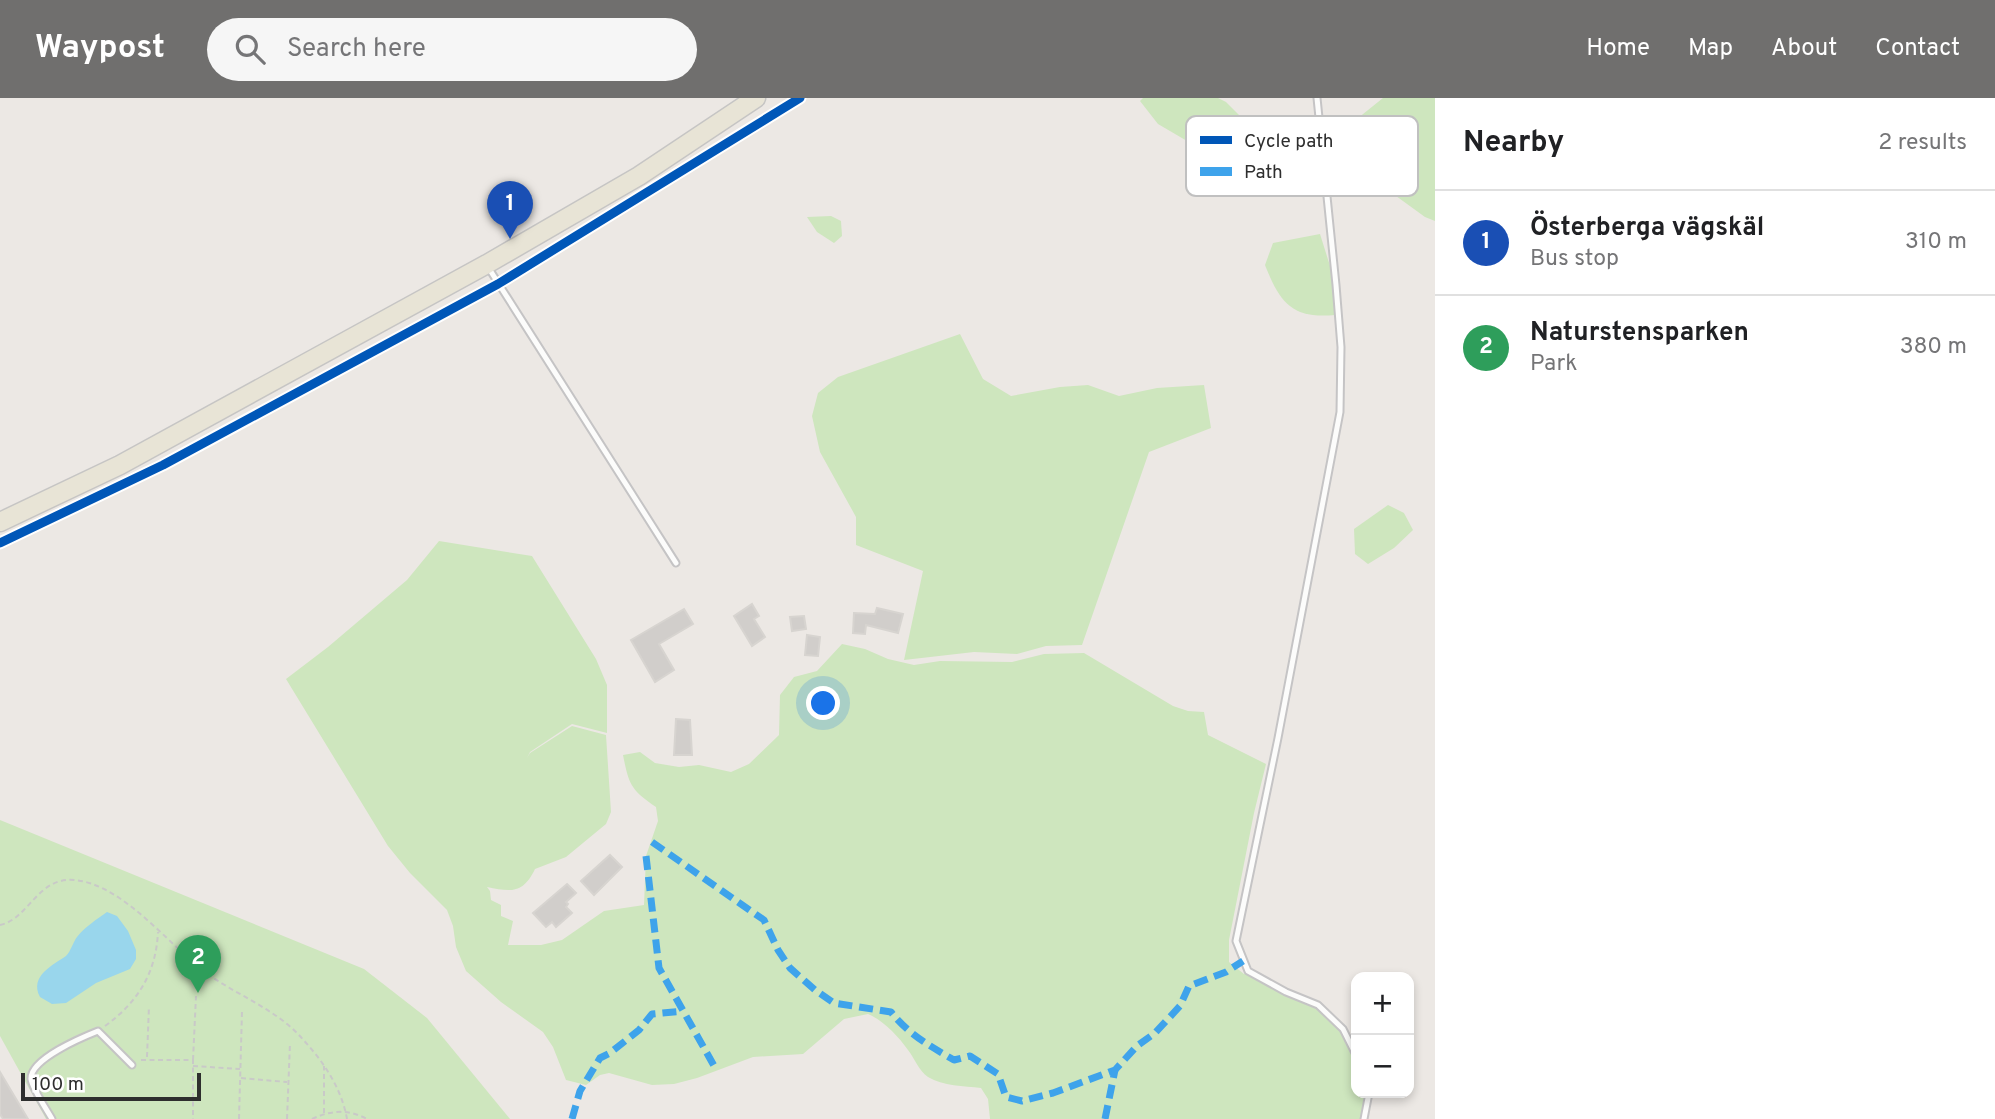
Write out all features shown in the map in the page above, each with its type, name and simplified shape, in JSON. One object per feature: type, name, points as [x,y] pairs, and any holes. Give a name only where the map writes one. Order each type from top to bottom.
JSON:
[{"type":"main road","points":[[0,522],[20,515],[120,465],[487,264],[639,176],[757,98]]},
{"type":"lane","points":[[1317,98],[1319,116]]},
{"type":"lane","points":[[1327,196],[1341,347],[1340,412],[1236,941],[1248,971],[1286,992],[1318,1005],[1343,1029],[1351,1045]]},
{"type":"lane","points":[[487,264],[676,563]]},
{"type":"lane","points":[[52,1119],[31,1081],[32,1073],[47,1057],[98,1031],[132,1065]]},
{"type":"lane","points":[[1364,1119],[1368,1098]]},
{"type":"path","points":[[0,925],[12,921],[49,886],[75,880],[100,887],[132,907],[210,976],[292,1027],[324,1065],[336,1086],[347,1119]]},
{"type":"path","points":[[98,1031],[125,1011],[143,988],[157,951],[158,930]]},
{"type":"path","points":[[194,1119],[196,996]]},
{"type":"path","points":[[147,1059],[149,1006]]},
{"type":"path","points":[[239,1119],[242,1011]]},
{"type":"path","points":[[287,1119],[289,1043]]},
{"type":"path","points":[[132,1065],[147,1059],[193,1060]]},
{"type":"path","points":[[324,1065],[324,1114]]},
{"type":"path","points":[[194,1066],[241,1069]]},
{"type":"path","points":[[240,1078],[288,1083]]},
{"type":"path","points":[[312,1119],[345,1111],[367,1119]]},
{"type":"green space","points":[[1143,98],[1218,98],[1240,116],[1186,116],[1186,140],[1158,124],[1140,101]]},
{"type":"green space","points":[[1383,98],[1435,98],[1435,221],[1396,196],[1418,196],[1418,116],[1361,116]]},
{"type":"green space","points":[[831,216],[841,221],[842,236],[834,243],[817,232],[807,217]]},
{"type":"green space","points":[[1320,234],[1336,285],[1335,315],[1308,314],[1290,306],[1282,299],[1265,265],[1273,243]]},
{"type":"green space","points":[[960,334],[983,379],[1011,396],[1088,385],[1119,396],[1157,388],[1204,385],[1211,428],[1149,452],[1082,645],[1046,646],[1017,654],[974,652],[904,660],[923,571],[856,545],[856,517],[820,452],[812,416],[818,393],[838,377]]},
{"type":"green space","points":[[1388,505],[1404,513],[1413,530],[1394,548],[1368,564],[1355,554],[1354,529]]},
{"type":"green space","points":[[439,541],[532,556],[596,659],[607,685],[607,733],[572,724],[530,752],[527,758],[530,753],[572,726],[606,735],[611,812],[606,824],[566,857],[535,869],[521,887],[503,890],[487,887],[491,900],[501,905],[501,916],[513,921],[508,945],[541,945],[562,940],[604,911],[644,905],[646,856],[658,821],[656,807],[632,786],[623,755],[640,752],[655,763],[679,767],[699,765],[731,772],[749,764],[779,735],[780,695],[794,677],[817,671],[842,644],[914,665],[940,661],[1012,662],[1044,654],[1084,653],[1173,706],[1204,712],[1208,735],[1266,764],[1229,940],[1229,962],[1244,974],[1248,971],[1285,992],[1299,994],[1318,1005],[1343,1029],[1351,1044],[1351,1098],[1367,1098],[1364,1119],[990,1119],[988,1099],[981,1088],[947,1084],[928,1077],[895,1034],[868,1014],[844,1019],[803,1054],[753,1057],[674,1084],[652,1085],[609,1073],[600,1075],[586,1085],[566,1080],[553,1047],[543,1032],[501,1002],[466,971],[456,947],[447,910],[410,873],[388,846],[286,679],[407,580]]},
{"type":"green space","points":[[0,820],[364,969],[427,1018],[510,1119],[46,1119],[0,1036]]},
{"type":"water","points":[[107,912],[117,916],[128,931],[136,950],[136,959],[130,969],[96,983],[66,1003],[52,1004],[40,997],[37,990],[40,977],[49,967],[66,956],[80,933]]},
{"type":"building","points":[[752,604],[759,616],[754,619],[765,637],[752,646],[734,616]]},
{"type":"building","points":[[877,608],[903,614],[898,633],[866,625],[865,634],[853,633],[854,613],[875,614]]},
{"type":"building","points":[[684,609],[693,624],[659,644],[674,670],[655,682],[631,640]]},
{"type":"building","points":[[804,616],[806,629],[792,631],[790,617]]},
{"type":"building","points":[[807,635],[820,637],[818,656],[805,655]]},
{"type":"building","points":[[676,719],[690,720],[692,755],[674,755]]},
{"type":"building","points":[[610,855],[622,867],[594,895],[581,881]]},
{"type":"building","points":[[567,884],[576,893],[566,902],[566,907],[572,913],[556,927],[552,922],[546,927],[533,913]]},
{"type":"building","points":[[0,1072],[28,1119],[3,1119],[0,1114]]},
{"type":"marked path","points":[[652,842],[764,920],[790,968],[815,990],[834,1003],[891,1012],[912,1033],[954,1060],[970,1056],[998,1074],[1006,1097],[1022,1101],[1053,1093],[1115,1070],[1180,1006],[1189,986],[1226,972],[1243,961]]},
{"type":"marked path","points":[[646,856],[659,968],[717,1071]]},
{"type":"marked path","points":[[572,1119],[580,1091],[600,1058],[639,1030],[652,1014],[683,1011]]},
{"type":"marked path","points":[[1105,1119],[1115,1070]]},
{"type":"cycle path","points":[[0,543],[163,465],[498,284],[800,98]]},
{"type":"place","name":"Österberga vägskäl","points":[[510,239]]},
{"type":"place","name":"Naturstensparken","points":[[198,993]]}]
